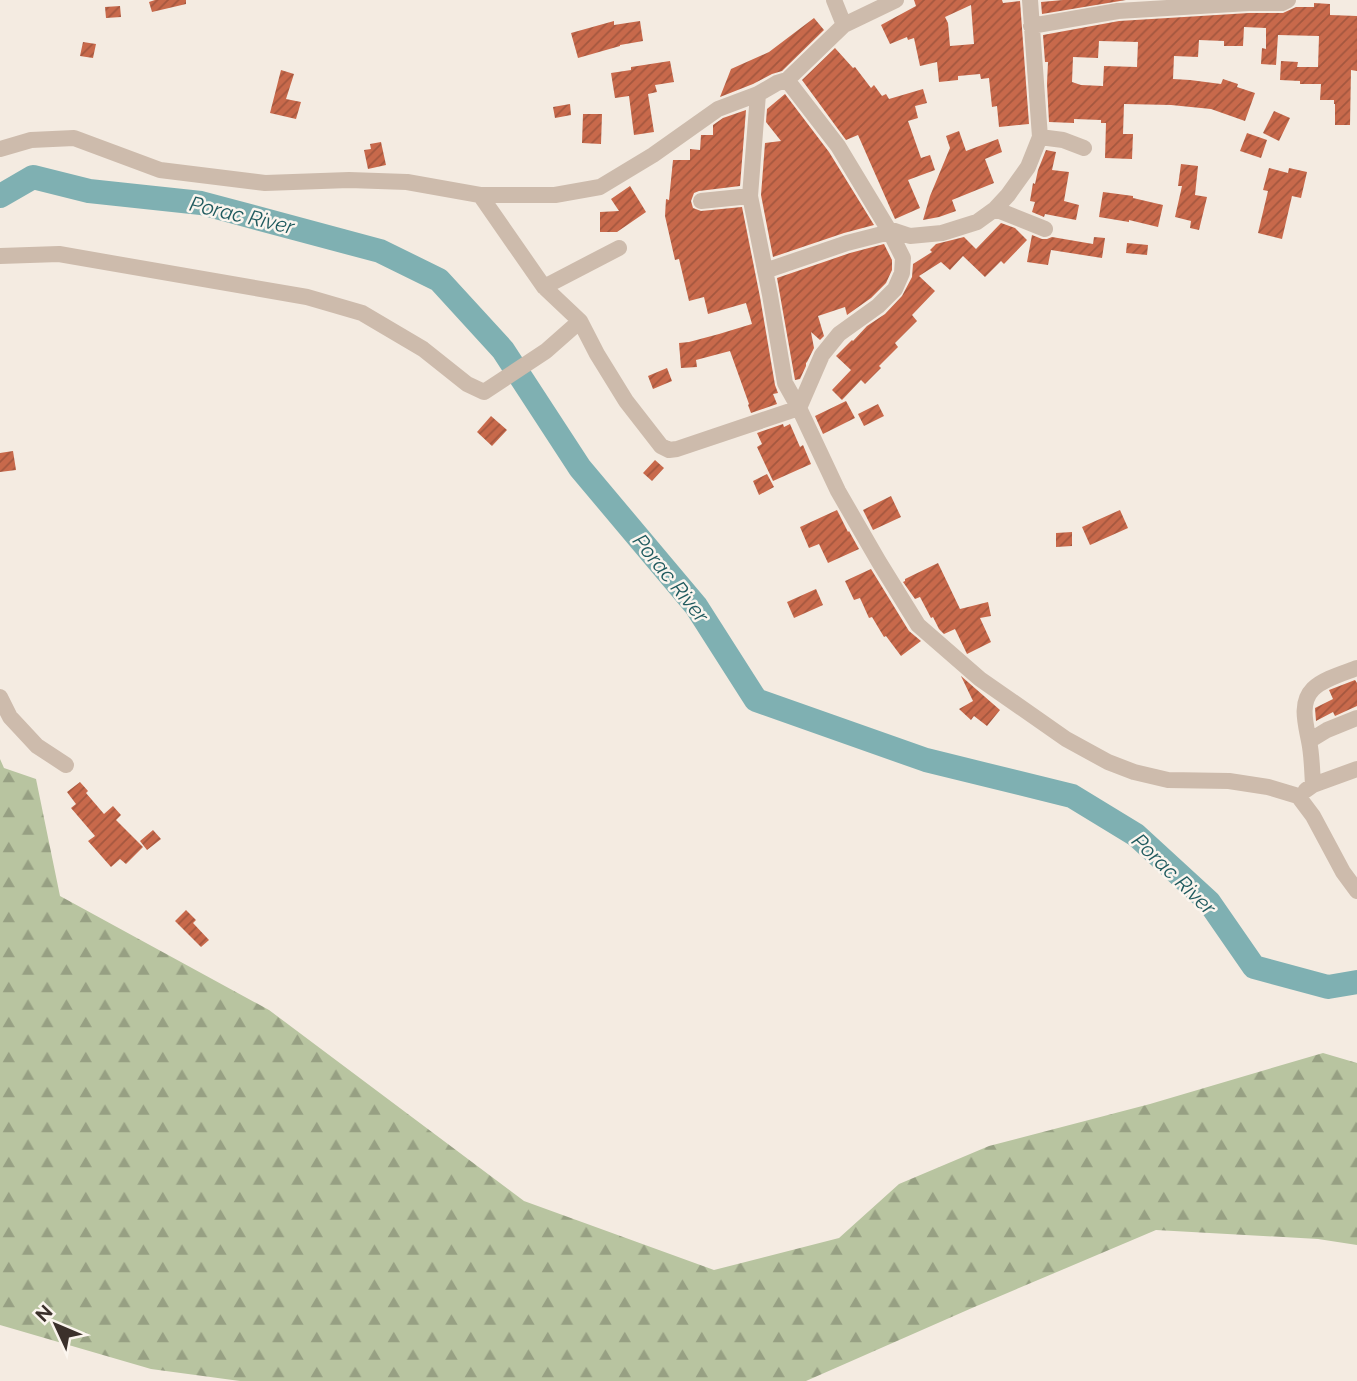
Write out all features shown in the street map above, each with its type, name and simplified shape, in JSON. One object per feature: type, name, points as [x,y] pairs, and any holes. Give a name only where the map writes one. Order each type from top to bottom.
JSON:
[{"type":"street","points":[[834,0],[844,25]]},
{"type":"street","points":[[0,149],[31,140],[74,138],[160,170],[265,183],[349,180],[407,182],[480,195],[555,195],[600,187],[653,155],[718,109],[786,80],[844,25],[896,0]]},
{"type":"street","points":[[765,271],[889,230],[910,236],[942,233],[977,222],[995,209],[1028,167],[1040,137],[1030,0]]},
{"type":"street","points":[[1031,26],[1118,11],[1282,3],[1288,0]]},
{"type":"street","points":[[480,195],[544,287],[580,321],[626,401],[661,446],[669,450],[677,449],[799,408],[822,355],[839,334],[878,306],[895,289],[902,273],[903,258],[838,146],[786,80]]},
{"type":"street","points":[[758,94],[750,196],[785,383],[838,491],[918,625],[980,679],[1066,739],[1108,762],[1134,772],[1168,780],[1229,781],[1268,787],[1298,796],[1313,816],[1343,872],[1357,891]]},
{"type":"street","points":[[1040,137],[1063,140],[1084,148]]},
{"type":"street","points":[[701,201],[750,196]]},
{"type":"street","points":[[995,209],[1045,229]]},
{"type":"street","points":[[544,287],[619,247]]},
{"type":"street","points":[[0,256],[59,254],[307,297],[362,313],[423,349],[467,384],[484,392],[546,351],[580,321]]},
{"type":"street","points":[[1313,785],[1304,713],[1307,699],[1312,690],[1335,676],[1357,668]]},
{"type":"street","points":[[0,697],[10,717],[37,746],[66,765]]},
{"type":"street","points":[[1309,741],[1327,730],[1357,719]]},
{"type":"street","points":[[1298,796],[1313,785],[1357,769]]},
{"type":"green space","points":[[0,759],[4,768],[36,779],[60,896],[269,1010],[524,1201],[714,1270],[839,1238],[899,1184],[989,1146],[1150,1104],[1323,1053],[1357,1063],[1357,1245],[1318,1239],[1156,1230],[806,1381],[240,1381],[151,1369],[0,1325]]},
{"type":"building","points":[[186,0],[186,4],[152,12],[149,2]]},
{"type":"building","points":[[914,0],[1002,0],[1003,3],[1020,1],[1029,124],[999,127],[997,106],[992,107],[989,78],[981,79],[980,74],[958,76],[958,80],[939,82],[937,62],[920,66],[914,38],[908,40],[907,37],[890,44],[881,25],[916,6]],"holes":[[[971,5],[974,44],[950,46],[945,17]]]},
{"type":"building","points":[[1126,0],[1042,14],[1041,2]]},
{"type":"building","points":[[1314,3],[1330,4],[1330,15],[1357,16],[1357,71],[1351,70],[1350,125],[1335,125],[1334,100],[1320,100],[1321,84],[1280,80],[1281,61],[1298,62],[1297,67],[1318,67],[1319,36],[1278,35],[1276,65],[1261,64],[1262,48],[1266,49],[1266,28],[1244,27],[1243,46],[1224,46],[1224,41],[1199,40],[1198,57],[1174,56],[1173,79],[1221,84],[1223,79],[1255,93],[1245,121],[1211,109],[1124,104],[1123,134],[1133,134],[1132,159],[1105,158],[1106,123],[1101,123],[1101,120],[1049,122],[1048,62],[1045,62],[1043,35],[1119,21],[1283,13],[1296,7],[1314,7]],"holes":[[[1099,41],[1138,42],[1137,67],[1104,66],[1103,86],[1072,82],[1073,57],[1098,58]]]},
{"type":"building","points":[[120,6],[121,17],[106,18],[105,7]]},
{"type":"building","points":[[814,18],[824,30],[782,71],[720,97],[731,69],[769,52]]},
{"type":"building","points":[[614,21],[614,25],[640,21],[643,41],[578,58],[571,33]]},
{"type":"building","points":[[83,42],[96,44],[93,58],[80,56]]},
{"type":"building","points":[[835,48],[853,68],[855,67],[871,88],[874,85],[882,96],[886,94],[889,99],[923,89],[927,103],[915,106],[918,118],[908,121],[921,158],[930,155],[935,170],[908,180],[920,208],[895,219],[858,135],[846,140],[802,80]]},
{"type":"building","points":[[670,61],[674,82],[655,85],[657,92],[648,94],[654,132],[634,135],[629,96],[615,98],[611,73]]},
{"type":"building","points":[[281,70],[294,74],[286,99],[301,102],[296,119],[270,113]]},
{"type":"building","points":[[785,94],[829,152],[874,225],[773,257],[761,195],[765,143],[781,141],[766,122],[767,109]]},
{"type":"building","points":[[570,104],[571,115],[555,118],[553,107]]},
{"type":"building","points":[[746,110],[740,186],[699,191],[694,193],[691,201],[693,208],[701,211],[742,207],[778,393],[773,394],[777,404],[751,413],[730,351],[696,360],[697,367],[681,368],[679,343],[752,324],[746,303],[708,314],[704,297],[689,301],[679,259],[675,260],[665,216],[673,160],[690,160],[690,149],[700,150],[701,135],[713,135],[713,125],[723,118]]},
{"type":"building","points":[[1274,111],[1290,118],[1279,141],[1263,133]]},
{"type":"building","points":[[583,114],[602,114],[601,144],[582,143]]},
{"type":"building","points":[[959,131],[966,151],[998,139],[1002,152],[985,159],[994,183],[952,200],[956,211],[923,220],[950,148],[946,136]]},
{"type":"building","points":[[1247,133],[1267,140],[1261,158],[1240,151]]},
{"type":"building","points":[[381,142],[386,165],[368,169],[364,150],[371,149],[370,144]]},
{"type":"building","points":[[1046,150],[1056,152],[1052,170],[1069,172],[1064,201],[1079,205],[1076,220],[1045,214],[1044,217],[1032,212],[1035,202],[1030,201],[1033,183],[1035,184]]},
{"type":"building","points":[[1181,164],[1198,166],[1195,195],[1207,197],[1199,230],[1190,228],[1191,221],[1175,217],[1182,186],[1178,186]]},
{"type":"building","points":[[1269,168],[1288,173],[1289,168],[1307,172],[1301,198],[1292,196],[1282,239],[1258,233],[1268,191],[1263,190]]},
{"type":"building","points":[[630,186],[646,212],[617,232],[600,232],[600,212],[619,211],[611,199]]},
{"type":"building","points":[[1103,192],[1133,196],[1163,205],[1158,227],[1099,217]]},
{"type":"building","points":[[1001,223],[1015,228],[1027,240],[1004,264],[1001,261],[985,277],[963,256],[950,270],[941,262],[919,276],[935,291],[912,315],[917,321],[895,343],[898,347],[879,366],[881,368],[865,384],[861,380],[842,400],[832,390],[851,370],[836,356],[902,296],[912,277],[913,264],[932,252],[930,250],[936,244],[964,237],[976,249]]},
{"type":"building","points":[[1032,235],[1042,239],[1052,237],[1093,244],[1094,237],[1105,238],[1102,258],[1051,250],[1048,265],[1027,262]]},
{"type":"building","points":[[1127,243],[1148,245],[1147,255],[1126,253]]},
{"type":"building","points":[[884,244],[892,260],[892,270],[886,283],[847,315],[845,307],[818,316],[824,336],[820,340],[811,332],[814,348],[800,379],[795,380],[777,278]]},
{"type":"building","points":[[667,368],[672,381],[653,389],[648,376]]},
{"type":"building","points":[[846,401],[855,418],[823,434],[815,416]]},
{"type":"building","points":[[878,404],[884,416],[864,426],[858,414]]},
{"type":"building","points":[[491,416],[507,430],[492,446],[477,432]]},
{"type":"building","points":[[783,424],[784,427],[790,424],[811,464],[773,481],[757,447],[762,444],[757,433]]},
{"type":"building","points":[[13,451],[16,470],[0,472],[0,453]]},
{"type":"building","points":[[655,460],[664,468],[652,481],[643,473]]},
{"type":"building","points":[[767,474],[774,487],[759,495],[753,481]]},
{"type":"building","points":[[891,496],[901,517],[873,530],[863,510]]},
{"type":"building","points":[[837,510],[859,549],[828,563],[819,544],[809,548],[800,527]]},
{"type":"building","points":[[1120,510],[1128,528],[1090,545],[1082,527]]},
{"type":"building","points":[[1072,532],[1072,546],[1056,547],[1056,533]]},
{"type":"building","points":[[938,563],[960,609],[988,602],[991,616],[980,618],[991,642],[967,654],[955,629],[944,634],[933,617],[931,618],[920,597],[915,599],[903,582]]},
{"type":"building","points":[[871,569],[909,631],[921,641],[901,656],[886,636],[884,637],[872,617],[869,618],[860,598],[854,600],[845,581]]},
{"type":"building","points":[[816,589],[823,605],[794,618],[787,602]]},
{"type":"building","points":[[961,676],[1000,710],[987,726],[974,716],[971,720],[959,709],[973,701]]},
{"type":"building","points":[[1355,680],[1357,706],[1335,716],[1333,712],[1316,721],[1315,708],[1333,699],[1329,690]]},
{"type":"building","points":[[80,782],[104,814],[113,806],[121,815],[116,820],[143,847],[126,864],[120,859],[111,867],[88,841],[95,836],[71,808],[76,804],[67,792]]},
{"type":"building","points":[[153,830],[161,839],[147,850],[140,841]]},
{"type":"building","points":[[186,910],[196,920],[193,923],[209,940],[201,947],[175,921]]},
{"type":"waterway","name":"Porac River","points":[[0,196],[33,177],[89,191],[201,203],[380,251],[439,280],[503,350],[580,468],[696,606],[756,700],[926,760],[1072,796],[1136,835],[1209,902],[1254,967],[1328,987],[1357,982]]}]
